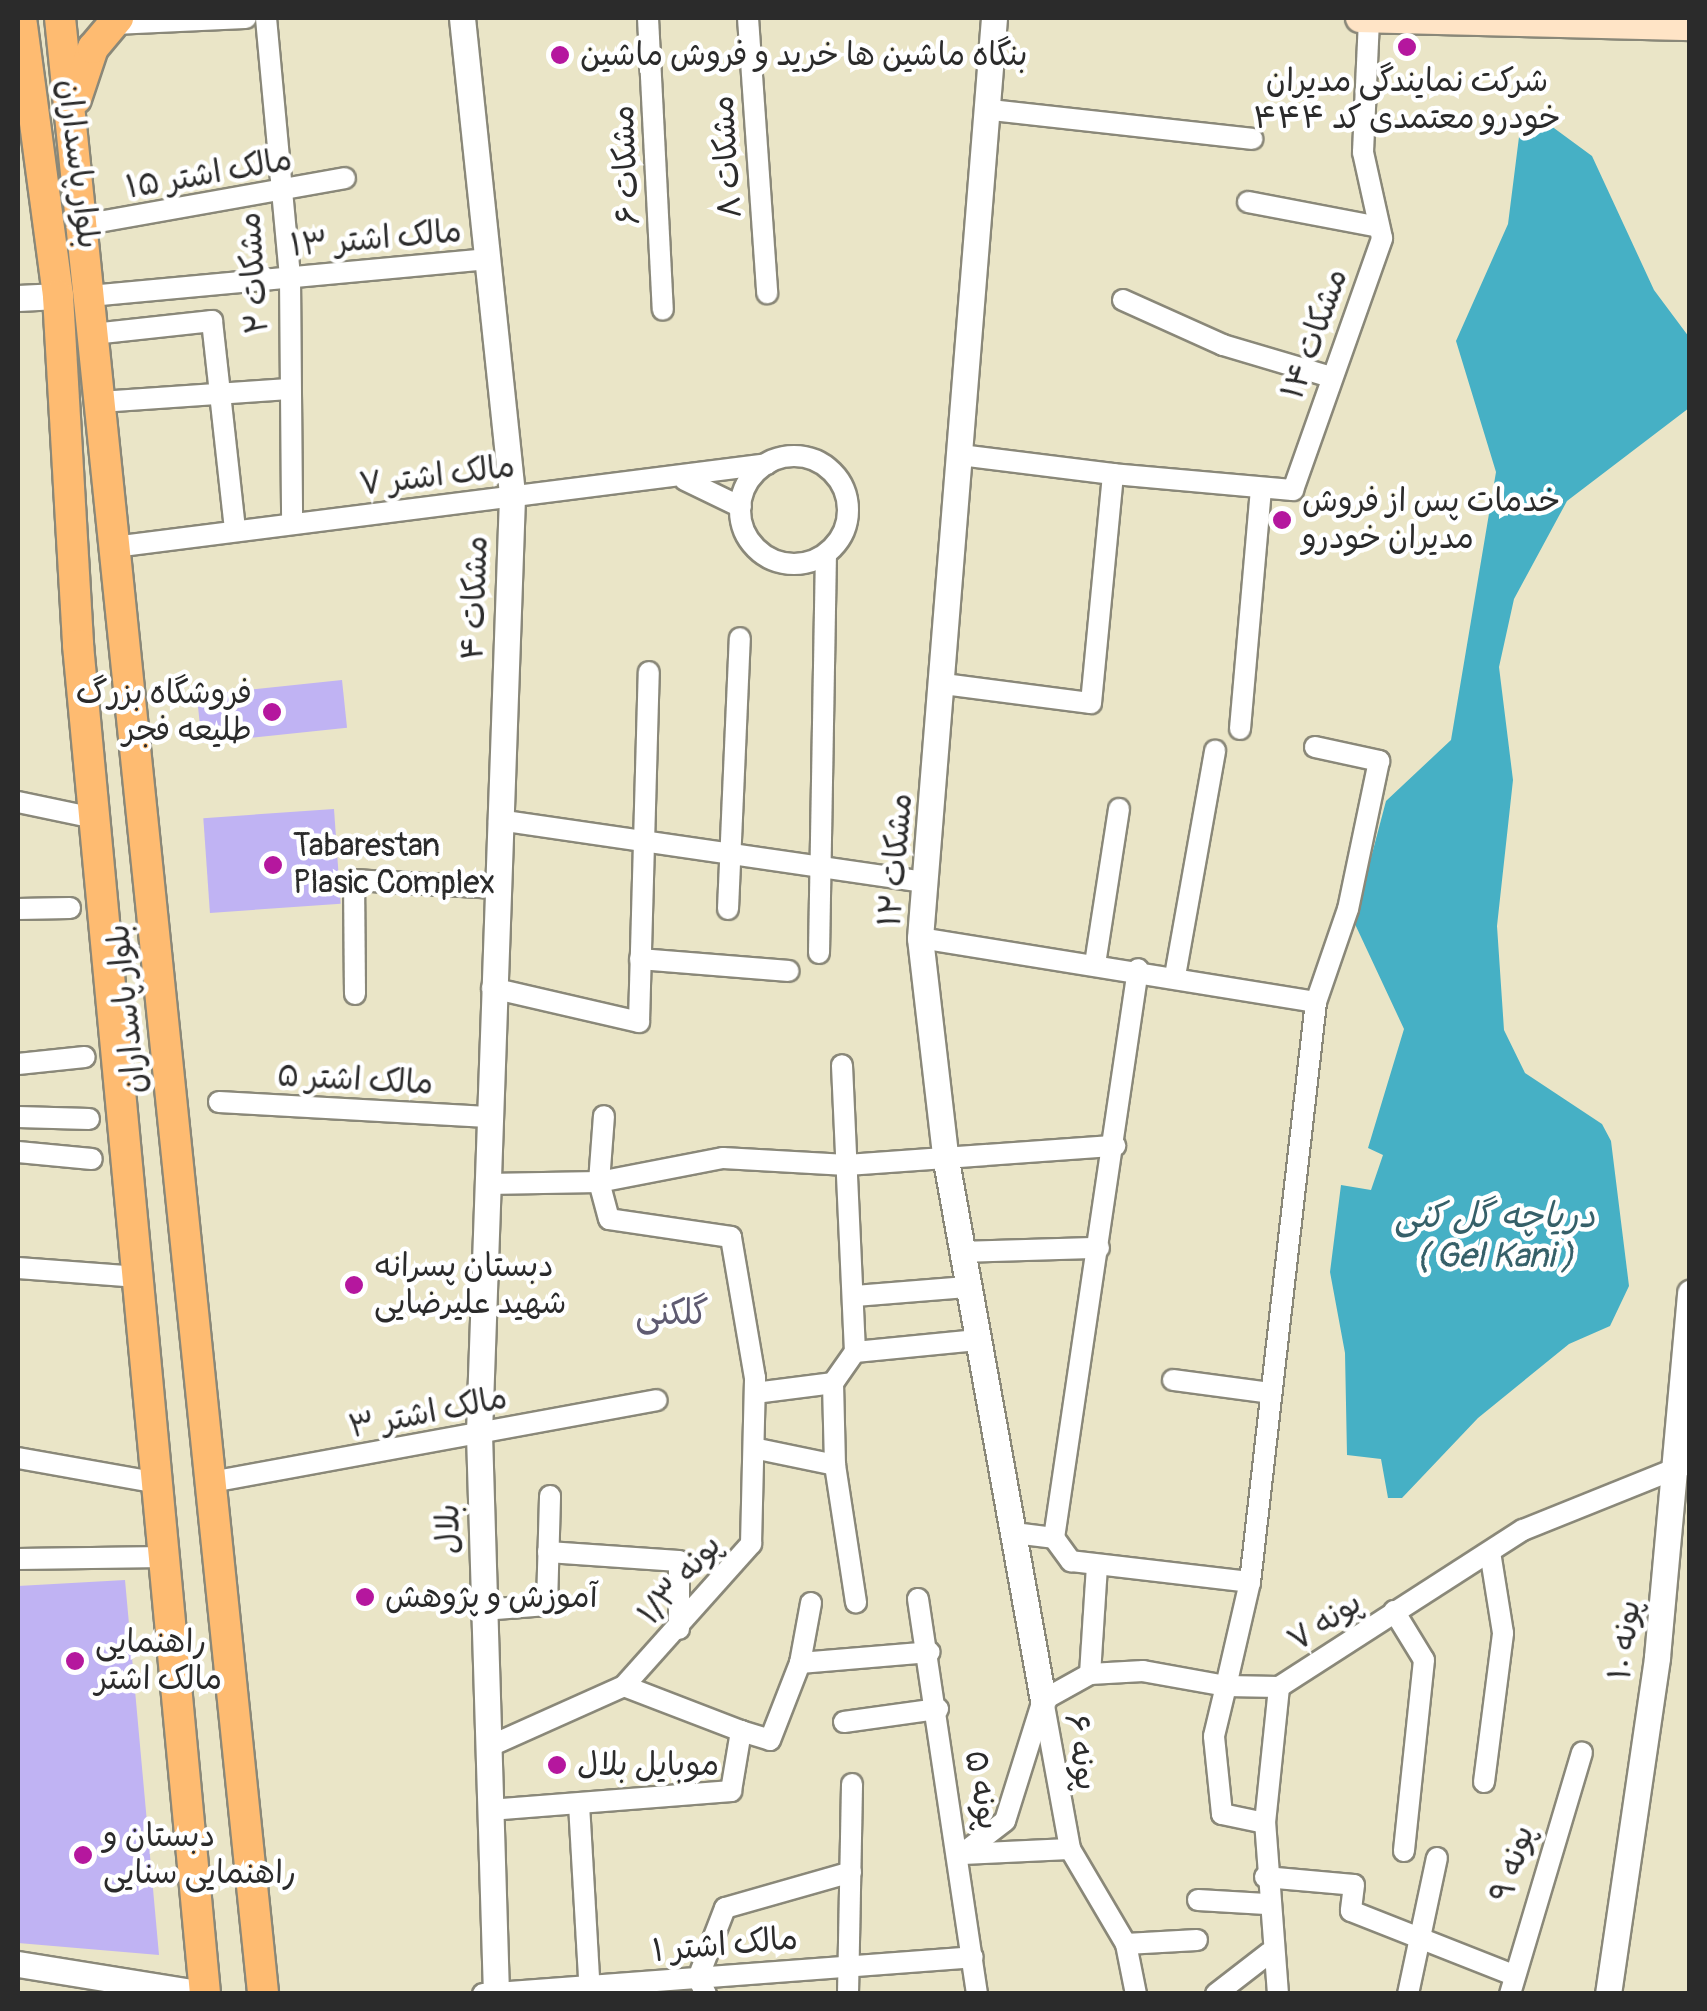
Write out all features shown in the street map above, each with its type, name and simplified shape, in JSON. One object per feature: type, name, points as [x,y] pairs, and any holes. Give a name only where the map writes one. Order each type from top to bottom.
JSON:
[{"type":"main road","name":"بلوار پاسداران","points":[[21,18],[28,111],[74,296],[93,334],[263,1994]]},
{"type":"main road","name":"بلوار پاسداران","points":[[60,18],[82,225],[74,296],[94,818],[204,1994]]},
{"type":"main road","points":[[1360,18],[1688,27]]},
{"type":"main road","points":[[71,121],[81,75],[116,20]]},
{"type":"main road","points":[[18,84],[28,111]]},
{"type":"street","points":[[116,20],[246,18]]},
{"type":"street","name":"مشکات ۲","points":[[266,18],[278,196],[290,278],[292,524]]},
{"type":"street","name":"مشکات ۴","points":[[462,18],[512,497],[486,1184]]},
{"type":"street","name":"مشکات ۶","points":[[648,18],[663,310]]},
{"type":"street","name":"مشکات ۸","points":[[748,18],[766,294]]},
{"type":"street","name":"مشکات ۱۲","points":[[994,18],[992,110],[920,938],[945,1155],[1042,1700]]},
{"type":"street","name":"مشکات ۱۴","points":[[960,455],[1260,490],[1293,490],[1379,227],[1363,152],[1368,18]]},
{"type":"street","points":[[992,110],[1252,139]]},
{"type":"street","name":"مالک اشتر ۱۵","points":[[82,225],[278,196],[345,178]]},
{"type":"street","points":[[1248,202],[1379,227]]},
{"type":"street","name":"مالک اشتر ۱۳","points":[[74,296],[489,259]]},
{"type":"street","points":[[18,298],[74,296]]},
{"type":"street","points":[[1123,300],[1223,346],[1331,377]]},
{"type":"street","points":[[93,334],[212,321],[235,531]]},
{"type":"street","points":[[100,402],[290,390]]},
{"type":"street","points":[[740,508],[768,464],[818,462],[843,486],[848,520],[826,554],[820,953]]},
{"type":"street","name":"مالک اشتر ۷","points":[[114,547],[768,464]]},
{"type":"street","points":[[944,684],[1091,703],[1113,474]]},
{"type":"street","points":[[678,478],[740,508],[763,555],[798,565],[826,554]]},
{"type":"street","points":[[1240,729],[1260,490]]},
{"type":"street","points":[[728,909],[740,638]]},
{"type":"street","points":[[492,988],[639,1022],[648,672]]},
{"type":"street","points":[[1265,1824],[1222,1814],[1214,1736],[1250,1582],[1316,1002],[1348,909],[1379,761],[1316,747]]},
{"type":"street","points":[[1175,976],[1214,751]]},
{"type":"street","points":[[18,802],[94,818]]},
{"type":"street","points":[[1095,964],[1119,809]]},
{"type":"street","points":[[499,820],[926,882]]},
{"type":"street","points":[[355,994],[354,880],[496,888]]},
{"type":"street","points":[[18,909],[70,908]]},
{"type":"street","points":[[920,938],[1138,968],[1316,1002]]},
{"type":"street","points":[[640,959],[788,971]]},
{"type":"street","points":[[1138,968],[1100,1248],[1054,1538],[1070,1562],[1250,1582]]},
{"type":"street","points":[[18,1064],[85,1058]]},
{"type":"street","points":[[842,1065],[855,1352],[833,1382],[836,1465],[856,1602]]},
{"type":"street","name":"مالک اشتر ۵","points":[[219,1102],[488,1117]]},
{"type":"street","points":[[18,1116],[89,1119]]},
{"type":"street","points":[[599,1182],[604,1116]]},
{"type":"street","points":[[486,1184],[599,1182],[723,1158],[847,1165],[945,1155],[1115,1146]]},
{"type":"street","points":[[18,1152],[92,1159]]},
{"type":"street","name":"پونه ۱/۳","points":[[490,1746],[624,1686],[751,1544],[758,1449],[755,1392],[731,1238],[609,1219],[599,1182]]},
{"type":"street","name":"بلال","points":[[486,1184],[479,1434],[496,1993]]},
{"type":"street","points":[[961,1252],[1100,1248]]},
{"type":"street","points":[[18,1268],[138,1277]]},
{"type":"street","points":[[854,1296],[968,1287]]},
{"type":"street","name":"پونه ۱۰","points":[[1608,1994],[1684,1462],[1690,1292]]},
{"type":"street","points":[[855,1352],[977,1340]]},
{"type":"street","points":[[1173,1380],[1271,1394]]},
{"type":"street","points":[[755,1392],[833,1382]]},
{"type":"street","name":"مالک اشتر ۳","points":[[210,1482],[657,1400]]},
{"type":"street","points":[[758,1449],[836,1465]]},
{"type":"street","points":[[18,1458],[158,1483]]},
{"type":"street","name":"پونه ۷","points":[[1278,1994],[1269,1954],[1265,1824],[1279,1686],[1490,1552],[1684,1462]]},
{"type":"street","points":[[483,1610],[547,1605],[550,1496]]},
{"type":"street","points":[[1014,1532],[1054,1538]]},
{"type":"street","points":[[548,1552],[679,1561],[679,1629]]},
{"type":"street","points":[[1484,1782],[1502,1633],[1490,1552]]},
{"type":"street","points":[[18,1559],[165,1557]]},
{"type":"street","points":[[1090,1674],[1097,1566]]},
{"type":"street","name":"پونه ۵","points":[[918,1599],[962,1854],[977,1994]]},
{"type":"street","points":[[624,1686],[770,1740],[800,1663],[810,1604]]},
{"type":"street","points":[[1394,1611],[1424,1660],[1404,1851]]},
{"type":"street","points":[[800,1663],[930,1652]]},
{"type":"street","name":"پونه ۶","points":[[1136,1994],[1126,1944],[1070,1849],[1042,1700],[1090,1674],[1143,1670],[1226,1686],[1279,1686]]},
{"type":"street","points":[[962,1854],[1005,1821],[1042,1700]]},
{"type":"street","points":[[844,1722],[938,1709]]},
{"type":"street","points":[[490,1810],[730,1791],[741,1731]]},
{"type":"street","name":"پونه ۹","points":[[1509,1983],[1582,1753]]},
{"type":"street","points":[[848,1994],[852,1784]]},
{"type":"street","points":[[580,1804],[590,1990]]},
{"type":"street","points":[[962,1854],[1070,1849]]},
{"type":"street","points":[[1408,1994],[1424,1936],[1437,1858]]},
{"type":"street","points":[[702,1986],[725,1908],[851,1872]]},
{"type":"street","points":[[1265,1878],[1354,1885],[1351,1911],[1424,1936],[1509,1983]]},
{"type":"street","points":[[1198,1900],[1266,1904]]},
{"type":"street","points":[[1126,1944],[1197,1940]]},
{"type":"street","points":[[1216,1994],[1269,1954]]},
{"type":"street","name":"مالک اشتر ۱","points":[[482,1994],[702,1986],[850,1964],[973,1957]]},
{"type":"street","points":[[18,1964],[204,1994]]},
{"type":"water","name":"دریاچه گل کنی ( Gel Kani )","points":[[1543,120],[1592,156],[1654,290],[1689,337],[1689,408],[1567,501],[1514,599],[1499,667],[1513,780],[1497,926],[1504,1030],[1525,1073],[1602,1124],[1611,1141],[1629,1286],[1610,1326],[1569,1344],[1478,1418],[1402,1498],[1388,1498],[1381,1459],[1347,1455],[1345,1353],[1330,1272],[1341,1185],[1371,1190],[1383,1155],[1368,1148],[1404,1029],[1354,922],[1386,801],[1451,740],[1496,472],[1456,341],[1508,224],[1519,137]]},
{"type":"building","name":"فروشگاه بزرگ طلیعه فجر","points":[[342,680],[347,728],[202,743],[197,695]]},
{"type":"building","name":"Tabarestan Plasic Complex","points":[[334,809],[341,904],[210,913],[203,818]]},
{"type":"building","points":[[125,1580],[159,1955],[18,1943],[18,1586]]},
{"type":"place","name":"شرکت نمایندگی مدیران خودرو معتمدی کد ۴۴۴","points":[[1407,47]]},
{"type":"place","name":"بنگاه ماشین ها خرید و فروش ماشین","points":[[560,55]]},
{"type":"place","name":"خدمات پس از فروش مدیران خودرو","points":[[1282,520]]},
{"type":"place","name":"فروشگاه بزرگ طلیعه فجر","points":[[272,712]]},
{"type":"place","name":"Tabarestan Plasic Complex","points":[[273,865]]},
{"type":"place","name":"دبستان پسرانه شهید علیرضایی","points":[[354,1285]]},
{"type":"place","name":"آموزش و پژوهش","points":[[365,1597]]},
{"type":"place","name":"راهنمایی مالک اشتر","points":[[75,1661]]},
{"type":"place","name":"موبایل بلال","points":[[557,1765]]},
{"type":"place","name":"دبستان و راهنمایی سنایی","points":[[83,1855]]},
{"type":"district","name":"گلکنی","points":[[672,1313]]}]
